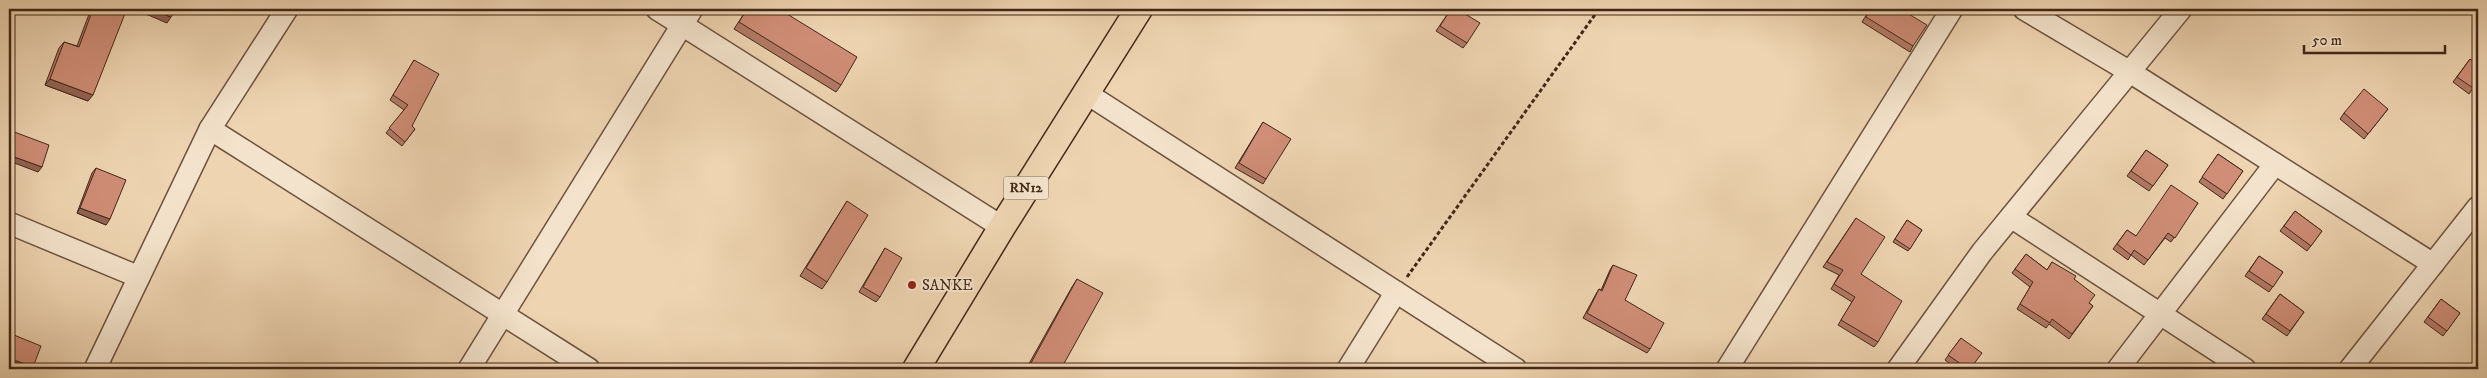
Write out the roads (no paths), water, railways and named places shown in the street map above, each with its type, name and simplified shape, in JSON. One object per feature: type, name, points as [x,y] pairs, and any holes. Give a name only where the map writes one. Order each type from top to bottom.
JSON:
[{"type":"main road","name":"RN12","points":[[916,369],[1002,227],[1139,9]]},
{"type":"street","points":[[95,369],[210,129],[287,9]]},
{"type":"street","points":[[657,9],[687,17],[1002,227]]},
{"type":"street","points":[[1728,369],[1952,9]]},
{"type":"street","points":[[2024,9],[2130,72],[2433,264]]},
{"type":"street","points":[[1898,369],[1982,252],[2181,9]]},
{"type":"street","points":[[469,369],[687,17]]},
{"type":"street","points":[[1086,93],[1516,369]]},
{"type":"street","points":[[210,129],[589,369]]},
{"type":"street","points":[[2118,369],[2275,164]]},
{"type":"street","points":[[2350,369],[2478,207]]},
{"type":"street","points":[[2011,217],[2245,369]]},
{"type":"street","points":[[9,223],[139,277]]},
{"type":"street","points":[[1348,369],[1396,292]]},
{"type":"place","name":"SANKE","points":[[912,285]]}]
